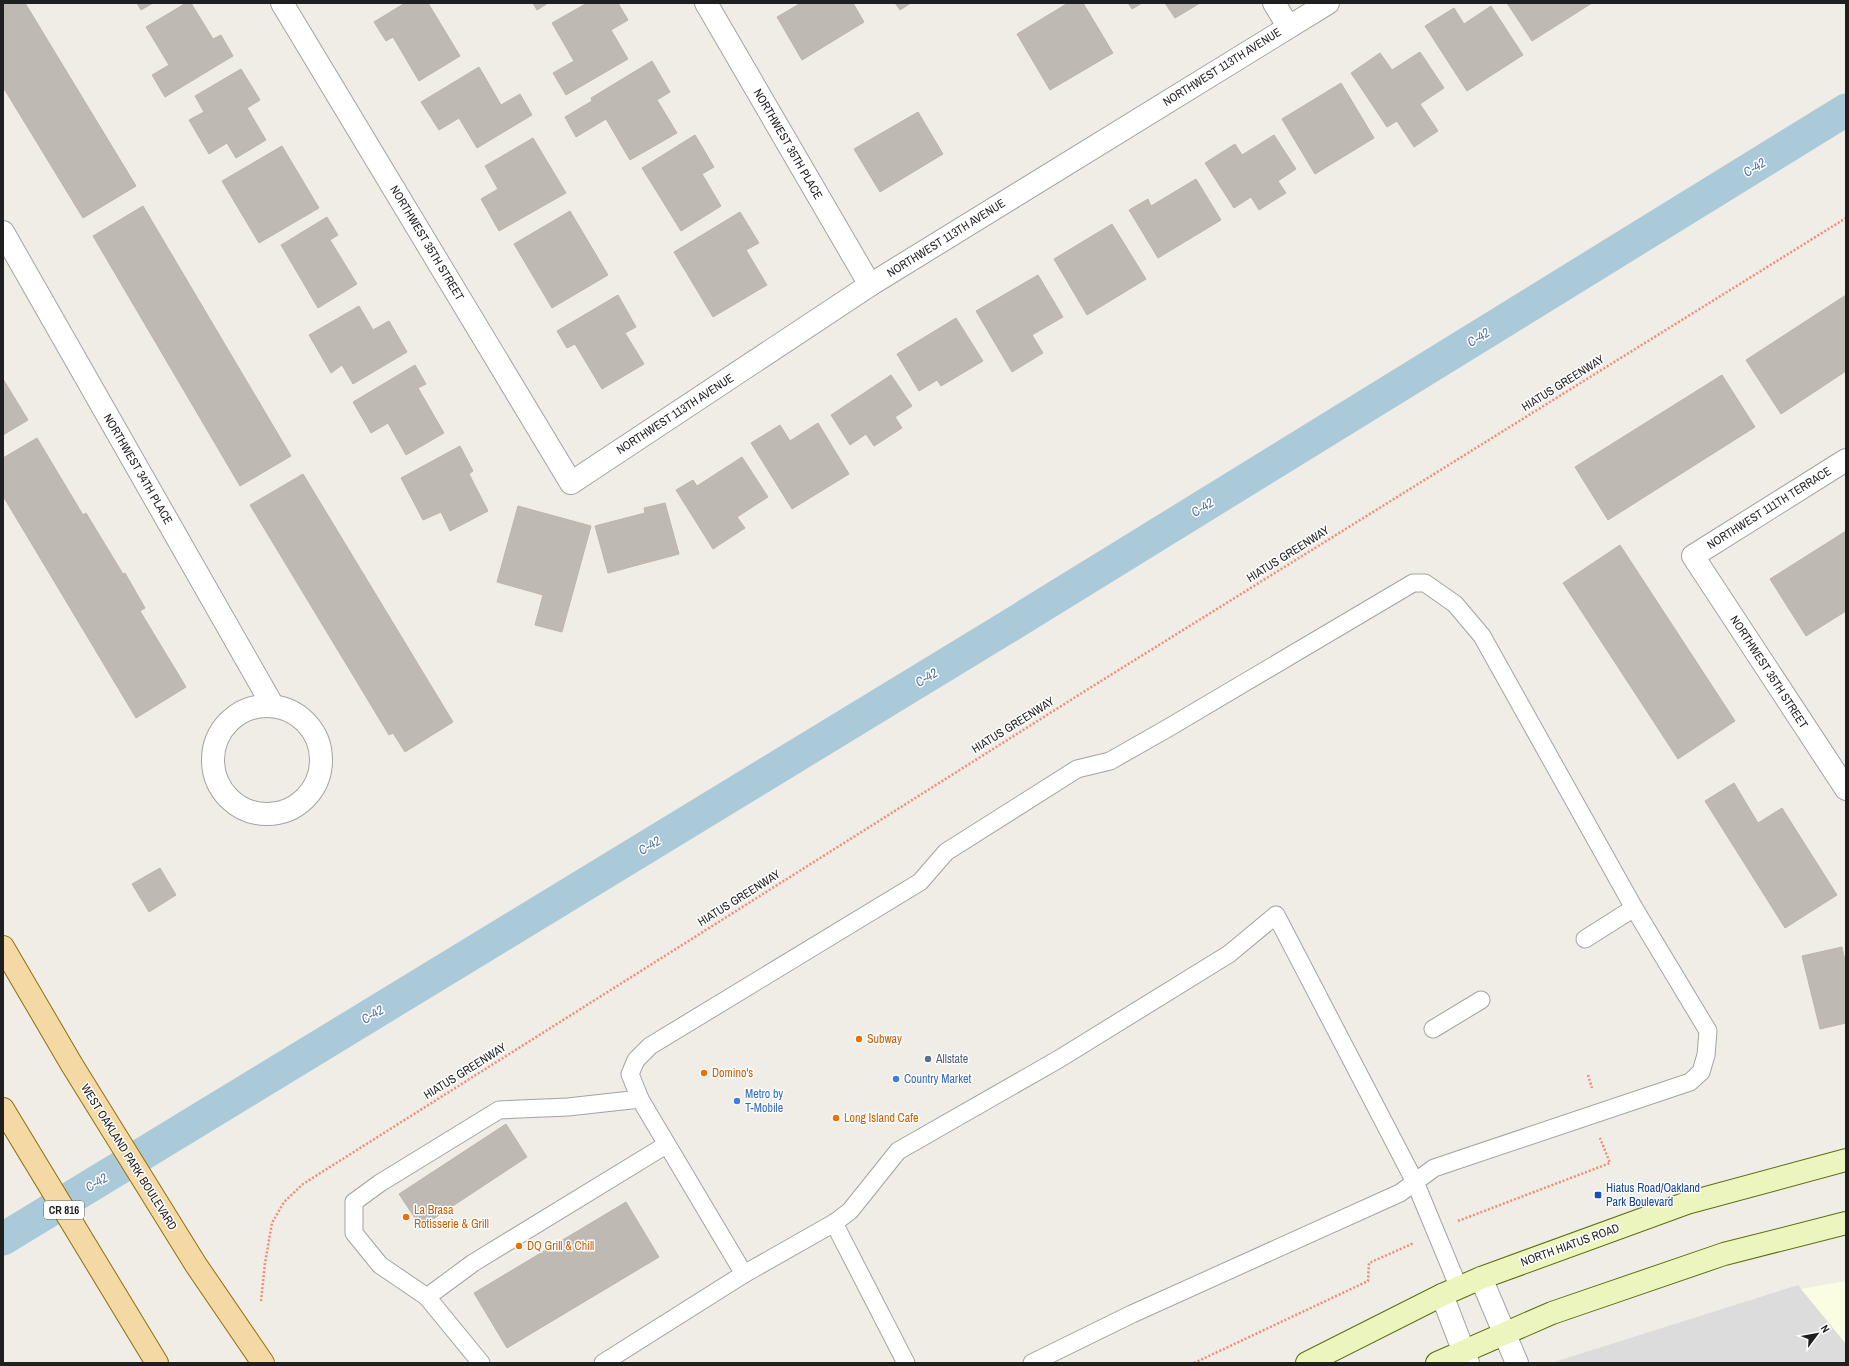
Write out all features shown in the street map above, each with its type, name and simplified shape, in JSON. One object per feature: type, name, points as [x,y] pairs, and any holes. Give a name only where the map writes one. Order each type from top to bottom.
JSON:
[{"type":"main road","name":"WEST OAKLAND PARK BOULEVARD","points":[[3,947],[72,1065],[196,1265],[262,1363]]},
{"type":"main road","name":"CR 816","points":[[3,1108],[158,1363]]},
{"type":"main road","name":"NORTH HIATUS ROAD","points":[[1307,1363],[1481,1278],[1687,1203],[1846,1160]]},
{"type":"main road","points":[[1437,1363],[1466,1357],[1505,1333],[1552,1314],[1724,1254],[1846,1223]]},
{"type":"street","name":"NORTHWEST 35TH STREET","points":[[282,3],[571,483]]},
{"type":"street","name":"NORTHWEST 35TH PLACE","points":[[706,3],[870,285]]},
{"type":"street","points":[[1274,3],[1288,26]]},
{"type":"street","name":"NORTHWEST 113TH AVENUE","points":[[571,483],[870,285],[1288,26],[1328,3]]},
{"type":"street","name":"NORTHWEST 34TH PLACE","points":[[3,232],[273,706]]},
{"type":"street","name":"NORTHWEST 111TH TERRACE","points":[[1693,556],[1846,460]]},
{"type":"street","name":"NORTHWEST 35TH STREET","points":[[1693,556],[1846,789]]},
{"type":"street","points":[[273,706],[289,711],[303,720],[313,732],[319,747],[321,763],[318,779],[310,793],[298,805],[283,812],[266,814],[249,811],[233,802],[222,789],[217,778],[215,773],[214,756],[218,739],[227,724],[240,713],[256,707],[273,706]]},
{"type":"street","points":[[1481,1278],[1517,1363]]},
{"type":"street","points":[[1450,1292],[1466,1357]]},
{"type":"lane","points":[[744,1274],[640,1099],[630,1074],[636,1060],[650,1046],[920,882],[946,852],[1077,769],[1110,761],[1175,724],[1412,582],[1425,583],[1455,604],[1482,636],[1634,908],[1708,1031],[1706,1056],[1701,1072],[1690,1082],[1434,1168],[1400,1192],[1132,1314],[1032,1363]]},
{"type":"lane","points":[[1585,938],[1634,908]]},
{"type":"lane","points":[[603,1363],[744,1274],[834,1223],[850,1211],[898,1151],[1058,1059],[1229,954],[1276,915],[1415,1182],[1450,1292]]},
{"type":"lane","points":[[1433,1029],[1481,1000]]},
{"type":"lane","points":[[481,1363],[427,1297],[380,1265],[354,1233],[354,1202],[380,1183],[499,1110],[568,1107],[640,1099]]},
{"type":"lane","points":[[427,1297],[473,1263],[666,1145]]},
{"type":"lane","points":[[834,1223],[906,1363]]},
{"type":"path","name":"HIATUS GREENWAY","points":[[261,1301],[265,1263],[272,1223],[284,1202],[302,1184],[1079,694],[1846,218]]},
{"type":"shaded area","points":[[1846,1281],[1846,1344],[1801,1289]]},
{"type":"shaded area","points":[[1798,1285],[1846,1343],[1846,1363],[1551,1363]]},
{"type":"building","points":[[3,3],[25,3],[136,186],[83,218],[3,87]]},
{"type":"building","points":[[137,3],[153,3],[141,10]]},
{"type":"building","points":[[186,3],[191,3],[213,39],[221,35],[233,56],[165,97],[152,75],[169,65],[146,27]]},
{"type":"building","points":[[405,3],[428,3],[460,56],[419,81],[393,37],[386,41],[374,22]]},
{"type":"building","points":[[533,3],[548,3],[537,10]]},
{"type":"building","points":[[587,3],[618,3],[628,20],[611,30],[628,59],[566,95],[553,73],[574,61],[552,23]]},
{"type":"building","points":[[801,3],[853,3],[864,22],[802,60],[777,17]]},
{"type":"building","points":[[895,3],[911,3],[900,10]]},
{"type":"building","points":[[1068,3],[1083,3],[1113,53],[1050,90],[1017,34]]},
{"type":"building","points":[[1128,3],[1142,3],[1132,9]]},
{"type":"building","points":[[1165,3],[1200,3],[1175,18]]},
{"type":"building","points":[[1507,3],[1592,3],[1532,41]]},
{"type":"building","points":[[1491,6],[1523,55],[1467,91],[1425,26],[1454,8],[1464,24]]},
{"type":"building","points":[[1420,52],[1444,88],[1420,104],[1438,131],[1414,147],[1397,121],[1387,127],[1351,73],[1380,53],[1392,70]]},
{"type":"building","points":[[652,61],[670,92],[657,100],[677,133],[630,160],[606,119],[576,137],[565,117],[592,101],[591,98]]},
{"type":"building","points":[[479,67],[501,105],[520,94],[532,115],[477,148],[459,118],[439,130],[421,102]]},
{"type":"building","points":[[241,69],[260,100],[247,108],[266,140],[236,158],[227,143],[209,154],[189,120],[204,112],[195,96]]},
{"type":"building","points":[[1341,83],[1374,138],[1315,174],[1282,119]]},
{"type":"building","points":[[918,112],[943,154],[880,192],[854,149]]},
{"type":"building","points":[[695,135],[714,167],[702,174],[721,206],[681,231],[642,168]]},
{"type":"building","points":[[1274,135],[1296,169],[1278,181],[1286,193],[1259,210],[1251,197],[1234,208],[1205,163],[1235,144],[1242,155]]},
{"type":"building","points":[[533,138],[566,193],[499,231],[481,199],[498,189],[485,166]]},
{"type":"building","points":[[282,146],[319,208],[259,243],[222,181]]},
{"type":"building","points":[[1196,179],[1221,220],[1158,258],[1129,210],[1148,199],[1151,206]]},
{"type":"building","points":[[143,206],[291,456],[240,486],[93,236]]},
{"type":"building","points":[[570,211],[608,275],[552,308],[514,244]]},
{"type":"building","points":[[740,212],[759,243],[746,250],[767,285],[713,317],[674,252]]},
{"type":"building","points":[[327,217],[338,235],[330,240],[357,284],[318,308],[281,245]]},
{"type":"building","points":[[1112,224],[1146,279],[1087,315],[1054,259]]},
{"type":"building","points":[[1038,275],[1063,317],[1032,335],[1043,353],[1012,372],[976,311]]},
{"type":"building","points":[[618,295],[636,327],[625,333],[644,364],[602,389],[575,344],[567,348],[557,331]]},
{"type":"building","points":[[1846,295],[1846,371],[1781,414],[1746,360]]},
{"type":"building","points":[[359,306],[373,330],[389,321],[407,352],[353,384],[342,365],[331,373],[309,335]]},
{"type":"building","points":[[956,318],[983,361],[941,386],[937,380],[919,391],[897,354]]},
{"type":"building","points":[[415,365],[426,384],[418,388],[444,433],[406,455],[388,423],[371,433],[353,402]]},
{"type":"building","points":[[891,375],[912,406],[895,417],[902,428],[874,446],[866,434],[850,445],[831,415]]},
{"type":"building","points":[[1722,375],[1755,427],[1608,520],[1575,467]]},
{"type":"building","points":[[3,379],[28,420],[3,435]]},
{"type":"building","points":[[818,423],[849,474],[792,509],[751,443],[780,425],[790,441]]},
{"type":"building","points":[[37,438],[83,515],[86,513],[123,574],[125,573],[145,608],[140,611],[186,687],[136,718],[3,496],[3,458]]},
{"type":"building","points":[[460,446],[473,471],[469,474],[488,511],[450,531],[441,512],[423,520],[401,478]]},
{"type":"building","points":[[742,457],[768,497],[737,517],[745,528],[713,549],[676,490],[693,480],[697,486]]},
{"type":"building","points":[[303,474],[453,722],[405,752],[393,733],[389,735],[250,505]]},
{"type":"building","points":[[665,503],[679,554],[608,573],[595,526],[645,513],[644,508]]},
{"type":"building","points":[[518,506],[591,526],[562,632],[535,625],[543,595],[497,582]]},
{"type":"building","points":[[1846,531],[1846,611],[1806,636],[1770,579]]},
{"type":"building","points":[[1620,545],[1735,721],[1678,759],[1563,583]]},
{"type":"building","points":[[1734,783],[1758,823],[1782,808],[1837,895],[1785,928],[1705,801]]},
{"type":"building","points":[[160,868],[176,895],[149,912],[132,884]]},
{"type":"building","points":[[1842,947],[1844,957],[1846,957],[1846,1023],[1820,1029],[1802,956]]},
{"type":"building","points":[[506,1124],[527,1157],[421,1227],[399,1194]]},
{"type":"building","points":[[626,1202],[659,1257],[507,1348],[474,1293]]},
{"type":"waterway","name":"C-42","points":[[3,1239],[1001,631],[1846,110]]},
{"type":"place","name":"Subway","points":[[859,1039]]},
{"type":"place","name":"Allstate","points":[[928,1059]]},
{"type":"place","name":"Domino's","points":[[704,1073]]},
{"type":"place","name":"Country Market","points":[[896,1079]]},
{"type":"place","name":"Metro by T-Mobile","points":[[737,1101]]},
{"type":"place","name":"Long Island Cafe","points":[[836,1118]]},
{"type":"place","name":"Hiatus Road/Oakland Park Boulevard","points":[[1598,1195]]},
{"type":"place","name":"La Brasa Rotisserie & Grill","points":[[406,1217]]},
{"type":"place","name":"DQ Grill & Chill","points":[[519,1246]]}]
